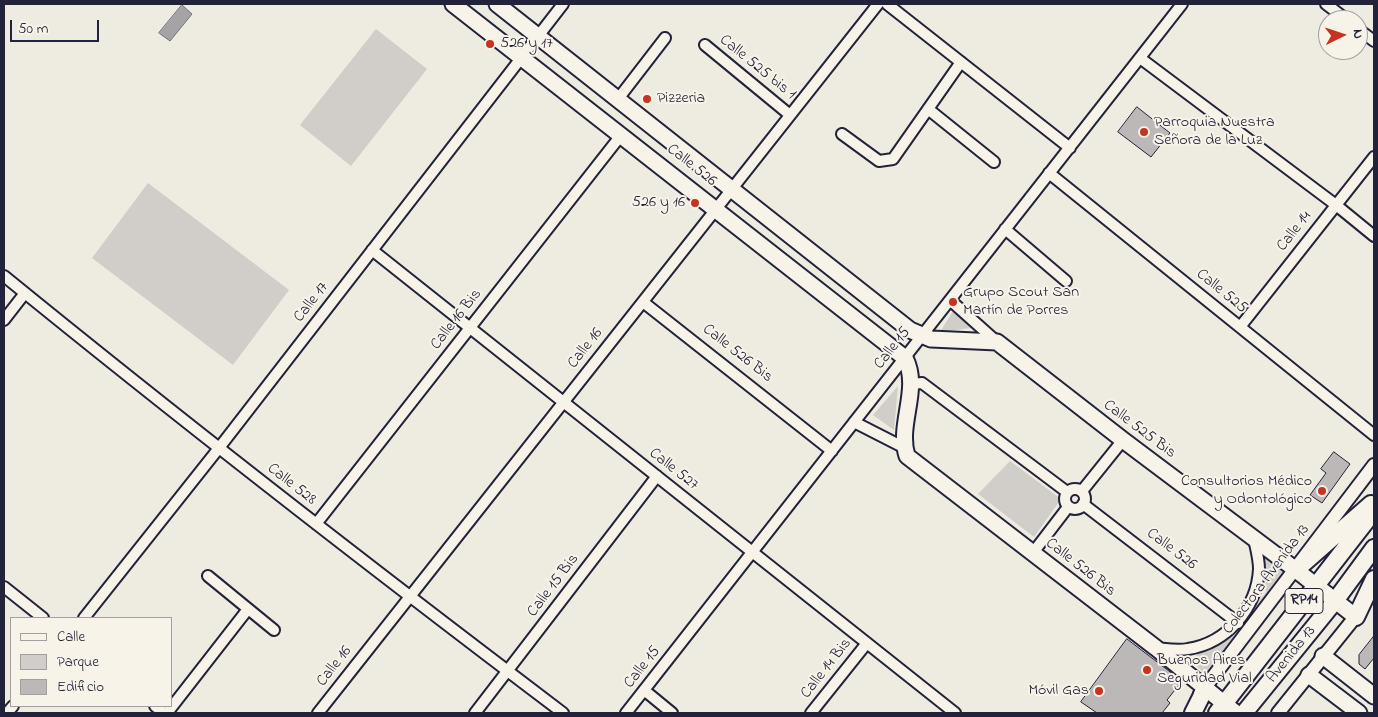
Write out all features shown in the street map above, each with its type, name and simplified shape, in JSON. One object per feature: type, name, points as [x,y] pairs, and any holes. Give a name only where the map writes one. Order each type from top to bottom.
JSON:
[{"type":"main road","name":"Calle 526","points":[[453,4],[622,134],[905,358]]},
{"type":"main road","name":"Calle 526","points":[[497,4],[910,330],[922,335]]},
{"type":"main road","points":[[922,335],[931,339],[997,342]]},
{"type":"main road","name":"Calle 525 Bis","points":[[997,342],[1356,617]]},
{"type":"main road","points":[[904,448],[904,431],[911,384],[911,374],[905,358]]},
{"type":"main road","name":"Calle 526 Bis","points":[[904,448],[911,460],[1206,687],[1226,710]]},
{"type":"main road","points":[[1296,570],[1374,501]]},
{"type":"main road","name":"Avenida 13","points":[[1226,710],[1316,586],[1374,511]]},
{"type":"main road","name":"Avenida 13","points":[[1244,713],[1335,602],[1374,548]]},
{"type":"main road","points":[[1356,617],[1374,579]]},
{"type":"main road","points":[[1323,656],[1374,696]]},
{"type":"main road","points":[[1309,675],[1359,713]]},
{"type":"main road","points":[[1192,713],[1206,687]]},
{"type":"street","name":"Calle 17","points":[[85,617],[219,448],[563,4]]},
{"type":"street","name":"Calle 16","points":[[318,713],[878,4]]},
{"type":"street","points":[[887,4],[1070,148]]},
{"type":"street","name":"Calle 15","points":[[626,713],[1182,4]]},
{"type":"street","points":[[618,99],[665,38]]},
{"type":"street","name":"Calle 525 bis 1","points":[[705,45],[790,115]]},
{"type":"street","points":[[1140,58],[1336,205],[1374,236]]},
{"type":"street","points":[[842,134],[879,161],[893,160],[961,62]]},
{"type":"street","points":[[928,109],[994,162]]},
{"type":"street","name":"Calle 16 Bis","points":[[316,524],[622,134]]},
{"type":"street","name":"Calle 14","points":[[1240,327],[1374,157]]},
{"type":"street","name":"Calle 525","points":[[1049,173],[1374,435]]},
{"type":"street","points":[[1006,228],[1066,281]]},
{"type":"street","name":"Calle 527","points":[[372,250],[955,713]]},
{"type":"street","name":"Calle 528","points":[[4,276],[316,524],[563,713]]},
{"type":"street","points":[[4,320],[25,293]]},
{"type":"street","name":"Calle 525 Bis","points":[[950,300],[997,342]]},
{"type":"street","name":"Calle 526 Bis","points":[[643,302],[832,451]]},
{"type":"street","points":[[911,384],[922,382],[1067,492]]},
{"type":"street","name":"Calle 526 Bis","points":[[854,422],[904,448]]},
{"type":"street","points":[[1082,491],[1123,440]]},
{"type":"street","name":"Colectora Avenida 13","points":[[1185,713],[1296,570],[1374,465]]},
{"type":"street","name":"Calle 15 Bis","points":[[475,713],[657,476]]},
{"type":"street","points":[[1076,488],[1082,491],[1085,496],[1083,504],[1074,509],[1068,506],[1065,501],[1067,492],[1076,488]]},
{"type":"street","name":"Calle 526","points":[[1083,504],[1238,623]]},
{"type":"street","points":[[1032,554],[1068,506]]},
{"type":"street","points":[[1156,648],[1186,650],[1197,647],[1214,641],[1238,623],[1253,597],[1256,585],[1259,568],[1254,538]]},
{"type":"street","points":[[208,576],[274,630]]},
{"type":"street","points":[[4,587],[42,617]]},
{"type":"street","points":[[1278,713],[1374,594]]},
{"type":"street","points":[[172,705],[248,609]]},
{"type":"street","name":"Calle 14 Bis","points":[[811,713],[867,643]]},
{"type":"street","points":[[644,690],[672,713]]},
{"type":"green space","points":[[376,29],[427,69],[351,166],[300,125]]},
{"type":"green space","points":[[148,183],[289,290],[233,365],[92,258]]},
{"type":"green space","points":[[953,311],[972,328],[940,332]]},
{"type":"green space","points":[[898,386],[894,430],[873,415]]},
{"type":"green space","points":[[1010,461],[1061,499],[1034,537],[978,494]]},
{"type":"green space","points":[[1264,555],[1285,572],[1206,675],[1190,660],[1238,627],[1266,592]]},
{"type":"shaded area","points":[[182,5],[192,14],[170,41],[159,33]]},
{"type":"building","name":"Parroquia Nuestra Señora de la Luz","points":[[1137,107],[1170,133],[1151,157],[1118,132]]},
{"type":"building","points":[[1334,452],[1350,464],[1322,503],[1310,495],[1326,473],[1321,469]]},
{"type":"building","points":[[1374,636],[1374,658],[1365,669],[1359,664],[1359,655]]},
{"type":"building","points":[[1127,639],[1182,681],[1167,700],[1170,703],[1162,713],[1097,713],[1081,702]]},
{"type":"place","name":"526 y 17","points":[[490,44]]},
{"type":"place","name":"Pizzeria","points":[[647,99]]},
{"type":"place","name":"Parroquia Nuestra Señora de la Luz","points":[[1144,132]]},
{"type":"place","name":"526 y 16","points":[[695,203]]},
{"type":"place","name":"Grupo Scout San Martín de Porres","points":[[953,302]]},
{"type":"place","name":"Consultorios Médico y Odontológico","points":[[1322,491]]},
{"type":"place","name":"Buenos Aires Seguridad Vial","points":[[1147,670]]},
{"type":"place","name":"Móvil Gas","points":[[1099,691]]}]
